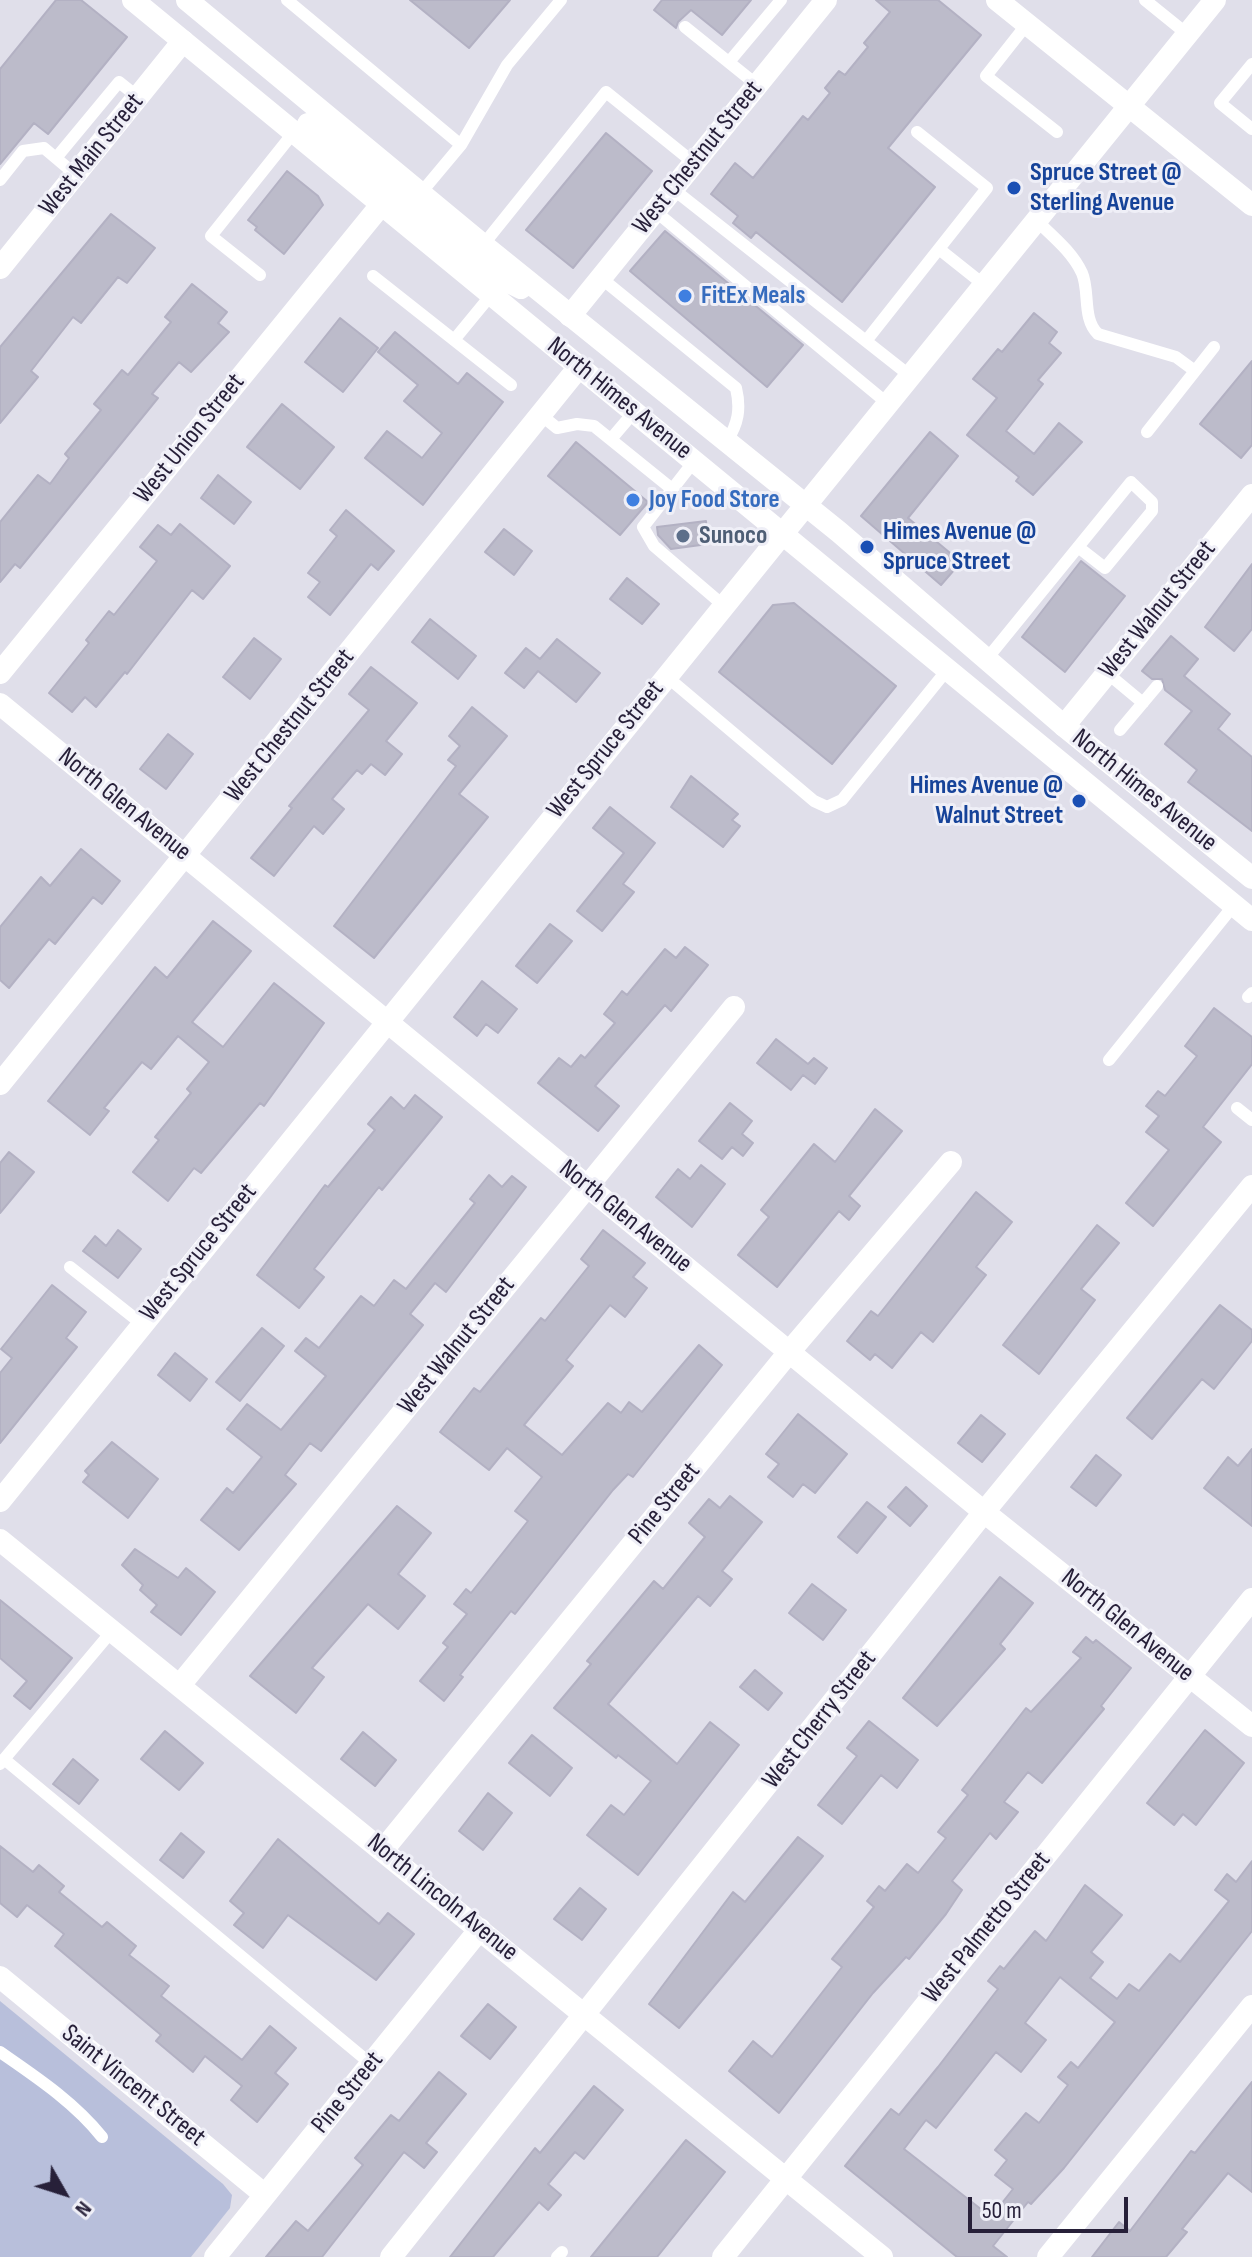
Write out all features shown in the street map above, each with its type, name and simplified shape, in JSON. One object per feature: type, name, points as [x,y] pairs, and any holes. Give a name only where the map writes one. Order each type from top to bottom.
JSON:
[{"type":"street","name":"North Himes Avenue","points":[[133,0],[784,532],[1252,920]]},
{"type":"street","name":"North Himes Avenue","points":[[187,0],[420,194],[806,505],[1064,726],[1252,878]]},
{"type":"street","name":"West Chestnut Street","points":[[570,316],[826,0]]},
{"type":"street","points":[[997,0],[1252,205]]},
{"type":"street","name":"West Spruce Street","points":[[0,1501],[1215,0]]},
{"type":"street","name":"West Main Street","points":[[1,266],[183,41]]},
{"type":"street","points":[[234,83],[293,112],[390,192],[409,197],[420,194]]},
{"type":"street","points":[[381,205],[390,203],[402,206],[506,282],[545,295]]},
{"type":"street","name":"West Union Street","points":[[0,673],[381,205]]},
{"type":"street","name":"West Chestnut Street","points":[[0,1084],[579,367]]},
{"type":"street","name":"West Walnut Street","points":[[1064,726],[1252,495]]},
{"type":"street","name":"North Glen Avenue","points":[[0,704],[984,1512],[1252,1726]]},
{"type":"street","name":"West Walnut Street","points":[[180,1685],[734,1007]]},
{"type":"street","name":"Pine Street","points":[[383,1850],[790,1351],[951,1162]]},
{"type":"street","name":"West Cherry Street","points":[[391,2257],[984,1512],[1252,1186]]},
{"type":"street","name":"North Lincoln Avenue","points":[[0,1540],[882,2257]]},
{"type":"street","name":"West Palmetto Street","points":[[723,2257],[1252,1599]]},
{"type":"street","name":"Pine Street","points":[[215,2257],[480,1929]]},
{"type":"street","name":"Saint Vincent Street","points":[[0,1977],[265,2195]]},
{"type":"street","points":[[1048,2257],[1252,2006]]},
{"type":"lane","points":[[287,0],[461,145]]},
{"type":"lane","points":[[420,194],[461,145],[507,65],[561,0]]},
{"type":"lane","points":[[729,62],[781,0]]},
{"type":"lane","points":[[1145,0],[1187,34]]},
{"type":"lane","points":[[1027,24],[986,76],[1057,132]]},
{"type":"lane","points":[[685,27],[757,85]]},
{"type":"lane","points":[[1252,64],[1220,103],[1252,129]]},
{"type":"lane","points":[[56,158],[119,82],[139,98]]},
{"type":"lane","points":[[483,245],[606,92],[694,163]]},
{"type":"lane","points":[[260,275],[211,236],[294,132]]},
{"type":"lane","points":[[866,341],[987,188],[917,132]]},
{"type":"lane","points":[[0,180],[23,151],[44,148],[76,175]]},
{"type":"lane","points":[[673,189],[909,375]]},
{"type":"lane","points":[[655,211],[887,403]]},
{"type":"lane","points":[[1035,219],[1073,257],[1083,275],[1092,329],[1098,334],[1176,357],[1195,371]]},
{"type":"lane","points":[[939,249],[983,284]]},
{"type":"lane","points":[[373,276],[511,385]]},
{"type":"lane","points":[[601,278],[736,388],[740,404],[736,426],[727,441]]},
{"type":"lane","points":[[454,340],[491,295]]},
{"type":"lane","points":[[1147,432],[1214,347]]},
{"type":"lane","points":[[611,439],[634,412]]},
{"type":"lane","points":[[541,415],[557,428],[577,424],[594,426],[672,489]]},
{"type":"lane","points":[[695,460],[643,527],[654,546],[723,605]]},
{"type":"lane","points":[[986,660],[1078,547],[1131,482],[1152,502],[1152,511],[1105,568],[1078,547]]},
{"type":"lane","points":[[666,676],[814,801],[827,807],[842,800],[947,670]]},
{"type":"lane","points":[[1107,673],[1143,703]]},
{"type":"lane","points":[[1120,730],[1157,686]]},
{"type":"lane","points":[[1109,1060],[1234,905]]},
{"type":"lane","points":[[1237,1108],[1252,1120]]},
{"type":"lane","points":[[70,1267],[142,1324]]},
{"type":"lane","points":[[112,1631],[2,1762],[371,2064]]},
{"type":"lane","points":[[0,2052],[28,2070],[89,2120],[102,2137]]},
{"type":"shaded area","points":[[0,2001],[223,2184],[232,2195],[230,2208],[191,2257],[0,2257]]},
{"type":"building","points":[[56,0],[81,0],[127,37],[48,134],[34,123],[0,164],[0,69]]},
{"type":"building","points":[[410,0],[510,0],[469,48]]},
{"type":"building","points":[[662,0],[751,0],[722,35],[691,10],[676,28],[654,10]]},
{"type":"building","points":[[876,0],[938,0],[981,35],[888,148],[935,187],[842,302],[756,232],[751,238],[733,223],[738,216],[711,194],[735,163],[753,178],[803,116],[808,120],[830,93],[825,88],[839,71],[845,75],[868,47],[864,43],[890,12]]},
{"type":"building","points":[[606,133],[652,171],[573,268],[526,230]]},
{"type":"building","points":[[287,171],[318,196],[323,205],[284,254],[255,230],[257,227],[248,220]]},
{"type":"building","points":[[111,214],[155,248],[127,283],[118,277],[81,323],[73,317],[31,371],[38,377],[0,423],[0,347]]},
{"type":"building","points":[[665,231],[803,345],[767,387],[630,271]]},
{"type":"building","points":[[192,284],[227,312],[218,323],[229,332],[191,372],[179,362],[152,394],[158,398],[20,568],[15,564],[0,582],[0,522],[38,475],[50,484],[69,458],[65,454],[101,410],[94,404],[122,370],[128,375],[171,322],[165,317]]},
{"type":"building","points":[[1034,313],[1057,332],[1049,343],[1061,353],[1038,380],[1043,384],[1006,431],[1034,454],[1059,423],[1082,442],[1033,495],[1016,481],[1019,477],[967,435],[997,398],[973,379],[998,349],[1002,352]]},
{"type":"building","points":[[340,318],[378,348],[343,392],[305,362]]},
{"type":"building","points":[[395,332],[458,384],[467,373],[503,402],[423,505],[365,458],[387,431],[422,458],[442,433],[404,401],[418,385],[378,352]]},
{"type":"building","points":[[1252,361],[1252,445],[1241,458],[1200,424]]},
{"type":"building","points":[[282,404],[334,447],[300,489],[247,447]]},
{"type":"building","points":[[930,432],[958,456],[908,518],[961,562],[941,585],[861,516]]},
{"type":"building","points":[[576,442],[648,502],[620,535],[548,476]]},
{"type":"building","points":[[218,475],[251,502],[234,524],[201,498]]},
{"type":"building","points":[[346,510],[394,551],[378,570],[371,564],[330,615],[308,597],[320,582],[308,573],[337,536],[330,530]]},
{"type":"building","name":"Sunoco","points":[[706,521],[708,544],[671,549],[658,535],[657,527]]},
{"type":"building","points":[[180,524],[230,566],[203,599],[192,590],[127,674],[125,672],[96,707],[85,697],[72,712],[49,693],[89,643],[86,640],[109,611],[114,615],[157,561],[140,547],[158,525],[171,535]]},
{"type":"building","points":[[504,529],[532,551],[514,575],[485,552]]},
{"type":"building","points":[[1081,561],[1125,596],[1065,672],[1022,637]]},
{"type":"building","points":[[1252,564],[1252,629],[1234,651],[1205,627]]},
{"type":"building","points":[[627,578],[659,604],[642,624],[610,599]]},
{"type":"building","points":[[794,603],[896,686],[832,764],[719,672],[773,605]]},
{"type":"building","points":[[430,619],[476,656],[458,679],[412,642]]},
{"type":"building","points":[[1171,636],[1198,659],[1184,676],[1230,714],[1218,729],[1252,757],[1252,831],[1188,782],[1197,770],[1165,744],[1192,711],[1165,690],[1162,679],[1152,679],[1142,671]]},
{"type":"building","points":[[254,638],[281,659],[250,699],[223,677]]},
{"type":"building","points":[[557,639],[600,673],[576,702],[538,671],[524,688],[505,673],[526,648],[540,659]]},
{"type":"building","points":[[371,667],[417,703],[386,741],[402,754],[385,775],[371,764],[362,774],[357,770],[332,799],[344,809],[323,834],[314,826],[274,876],[251,858],[292,808],[289,806],[369,710],[349,694]]},
{"type":"building","points":[[472,707],[507,736],[459,794],[488,817],[374,958],[334,926],[456,766],[448,760],[460,746],[449,736]]},
{"type":"building","points":[[168,734],[193,754],[166,789],[140,769]]},
{"type":"building","points":[[691,776],[738,814],[732,820],[740,826],[723,847],[671,807]]},
{"type":"building","points":[[610,807],[655,843],[623,884],[634,892],[602,931],[577,911],[624,853],[593,828]]},
{"type":"building","points":[[81,849],[120,881],[102,904],[93,897],[55,944],[49,939],[9,988],[0,980],[0,927],[41,877],[50,886]]},
{"type":"building","points":[[213,921],[251,951],[192,1022],[223,1047],[274,983],[324,1023],[264,1106],[260,1103],[201,1173],[194,1168],[168,1201],[133,1172],[159,1140],[155,1137],[191,1093],[187,1089],[209,1062],[178,1036],[151,1069],[142,1062],[104,1108],[109,1111],[90,1135],[48,1101],[155,967],[167,978]]},
{"type":"building","points":[[550,924],[572,941],[537,983],[516,966]]},
{"type":"building","points":[[685,947],[708,965],[671,1011],[665,1005],[595,1086],[619,1106],[598,1131],[538,1083],[559,1058],[571,1067],[581,1055],[585,1058],[615,1023],[604,1014],[622,991],[627,995],[665,949],[676,958]]},
{"type":"building","points":[[482,981],[517,1009],[498,1033],[486,1024],[477,1036],[454,1017]]},
{"type":"building","points":[[1214,1008],[1252,1037],[1252,1064],[1203,1127],[1221,1142],[1153,1226],[1126,1203],[1169,1150],[1146,1132],[1159,1116],[1146,1106],[1158,1091],[1165,1096],[1197,1056],[1185,1046]]},
{"type":"building","points":[[776,1039],[808,1064],[814,1058],[827,1068],[815,1084],[803,1075],[791,1090],[757,1063]]},
{"type":"building","points":[[415,1095],[442,1117],[382,1190],[379,1187],[314,1269],[324,1277],[299,1308],[257,1275],[325,1185],[328,1187],[375,1130],[368,1124],[391,1097],[404,1109]]},
{"type":"building","points":[[730,1103],[752,1121],[742,1134],[753,1143],[743,1156],[732,1147],[722,1159],[699,1141]]},
{"type":"building","points":[[875,1109],[902,1131],[849,1196],[860,1206],[849,1220],[839,1211],[777,1287],[738,1255],[769,1217],[761,1210],[814,1144],[835,1162]]},
{"type":"building","points":[[9,1152],[34,1172],[0,1213],[0,1163]]},
{"type":"building","points":[[701,1165],[725,1184],[692,1227],[656,1197],[678,1169],[690,1179]]},
{"type":"building","points":[[489,1175],[502,1187],[512,1176],[526,1187],[446,1292],[435,1283],[410,1314],[423,1325],[321,1451],[310,1443],[285,1475],[296,1484],[239,1550],[201,1520],[227,1488],[233,1493],[262,1457],[227,1429],[247,1404],[281,1430],[326,1376],[295,1351],[306,1338],[319,1348],[361,1296],[374,1306],[394,1280],[406,1289],[475,1203],[470,1199]]},
{"type":"building","points":[[976,1192],[1012,1222],[976,1267],[986,1275],[933,1342],[921,1332],[892,1368],[875,1354],[870,1360],[847,1341],[871,1311],[878,1316]]},
{"type":"building","points":[[1097,1225],[1119,1243],[1081,1289],[1095,1300],[1039,1374],[1003,1345]]},
{"type":"building","points":[[118,1230],[141,1249],[118,1278],[83,1251],[95,1236],[106,1246]]},
{"type":"building","points":[[603,1230],[645,1263],[633,1277],[647,1288],[625,1317],[610,1305],[566,1360],[573,1366],[524,1425],[562,1455],[608,1403],[621,1413],[629,1402],[642,1412],[699,1345],[722,1365],[633,1477],[628,1474],[613,1490],[515,1614],[511,1611],[460,1675],[463,1677],[444,1701],[420,1681],[448,1647],[443,1643],[467,1614],[454,1604],[466,1589],[471,1593],[528,1521],[515,1511],[542,1477],[507,1448],[489,1470],[440,1432],[474,1388],[480,1392],[541,1318],[545,1321],[589,1266],[581,1259]]},
{"type":"building","points":[[52,1285],[86,1312],[66,1338],[77,1347],[0,1443],[0,1373],[12,1358],[1,1349]]},
{"type":"building","points":[[1220,1305],[1252,1330],[1252,1341],[1214,1389],[1202,1379],[1152,1439],[1127,1418]]},
{"type":"building","points":[[262,1328],[284,1346],[240,1401],[216,1382]]},
{"type":"building","points":[[175,1353],[207,1379],[190,1401],[158,1375]]},
{"type":"building","points":[[798,1414],[847,1454],[815,1493],[803,1484],[793,1497],[768,1477],[779,1464],[766,1454]]},
{"type":"building","points":[[981,1415],[1005,1434],[982,1462],[958,1443]]},
{"type":"building","points":[[112,1442],[158,1479],[128,1518],[83,1482],[89,1475],[85,1471]]},
{"type":"building","points":[[1252,1449],[1252,1526],[1204,1488],[1228,1457],[1238,1466]]},
{"type":"building","points":[[1096,1455],[1121,1475],[1096,1506],[1071,1487]]},
{"type":"building","points":[[906,1487],[927,1506],[910,1526],[888,1507]]},
{"type":"building","points":[[730,1496],[762,1522],[722,1571],[732,1579],[710,1606],[698,1596],[608,1704],[677,1764],[710,1722],[739,1745],[638,1875],[587,1835],[611,1805],[624,1815],[651,1781],[618,1755],[616,1758],[554,1708],[591,1664],[587,1661],[654,1581],[663,1589],[705,1537],[689,1523],[709,1499],[720,1508]]},
{"type":"building","points":[[867,1502],[886,1517],[857,1553],[838,1537]]},
{"type":"building","points":[[397,1506],[431,1533],[398,1574],[425,1596],[398,1629],[368,1604],[312,1668],[324,1677],[296,1713],[250,1676]]},
{"type":"building","points":[[135,1549],[178,1578],[186,1568],[215,1592],[181,1635],[151,1612],[157,1605],[140,1590],[143,1585],[122,1565]]},
{"type":"building","points":[[1000,1577],[1033,1603],[1000,1644],[1005,1649],[937,1726],[903,1698]]},
{"type":"building","points":[[812,1584],[846,1610],[823,1640],[789,1613]]},
{"type":"building","points":[[0,1600],[72,1658],[30,1709],[14,1696],[27,1681],[0,1658]]},
{"type":"building","points":[[1086,1637],[1093,1643],[1096,1640],[1131,1668],[1101,1706],[1104,1709],[1042,1783],[1028,1772],[1004,1802],[1018,1812],[996,1839],[990,1833],[952,1881],[962,1890],[946,1914],[909,1959],[906,1957],[873,1993],[779,2113],[729,2071],[753,2041],[772,2057],[842,1967],[832,1959],[874,1907],[867,1901],[879,1886],[885,1891],[907,1864],[918,1873],[946,1838],[938,1832],[968,1795],[962,1790],[1026,1708],[1031,1712],[1081,1658],[1073,1652]]},
{"type":"building","points":[[755,1670],[782,1693],[768,1710],[740,1687]]},
{"type":"building","points":[[869,1721],[918,1760],[897,1788],[881,1775],[842,1824],[818,1805],[857,1756],[847,1748]]},
{"type":"building","points":[[1205,1730],[1244,1763],[1196,1825],[1183,1814],[1174,1825],[1147,1803]]},
{"type":"building","points":[[165,1731],[203,1763],[179,1790],[141,1759]]},
{"type":"building","points":[[363,1732],[396,1760],[375,1786],[341,1759]]},
{"type":"building","points":[[532,1735],[572,1768],[550,1796],[509,1763]]},
{"type":"building","points":[[73,1759],[98,1780],[79,1804],[53,1784]]},
{"type":"building","points":[[488,1793],[512,1813],[483,1850],[459,1831]]},
{"type":"building","points":[[181,1833],[204,1852],[183,1878],[160,1860]]},
{"type":"building","points":[[798,1837],[823,1856],[679,2028],[649,2004],[733,1892],[745,1902]]},
{"type":"building","points":[[278,1839],[379,1924],[388,1913],[414,1934],[376,1980],[288,1915],[263,1948],[234,1925],[244,1913],[230,1901]]},
{"type":"building","points":[[0,1846],[33,1872],[39,1865],[64,1886],[59,1892],[102,1927],[107,1922],[136,1946],[129,1955],[169,1986],[161,1996],[242,2060],[270,2026],[296,2048],[275,2073],[288,2084],[257,2122],[231,2100],[242,2086],[205,2056],[193,2072],[156,2041],[161,2035],[55,1946],[64,1934],[27,1905],[17,1917],[0,1903]]},
{"type":"building","points":[[1252,1861],[1252,1931],[1064,2168],[1031,2204],[1028,2202],[993,2246],[1007,2257],[957,2257],[845,2166],[891,2109],[899,2115],[938,2067],[998,1989],[988,1981],[1000,1966],[1004,1969],[1035,1931],[1046,1941],[1085,1885],[1122,1915],[1091,1952],[1103,1962],[1090,1978],[1117,1999],[1129,1984],[1139,1991],[1170,1954],[1180,1962],[1229,1901],[1215,1890],[1227,1874],[1236,1882]],"holes":[[[1060,1977],[1115,2022],[1078,2068],[1071,2062],[1058,2077],[1068,2085],[1039,2123],[1026,2113],[995,2150],[1007,2160],[995,2175],[1013,2189],[991,2217],[904,2149],[926,2120],[936,2128],[996,2052],[1021,2072],[1046,2040],[1025,2023]]]},
{"type":"building","points":[[580,1888],[606,1909],[582,1940],[554,1919]]},
{"type":"building","points":[[488,2004],[516,2027],[490,2059],[461,2036]]},
{"type":"building","points":[[439,2072],[466,2094],[426,2143],[437,2152],[424,2168],[404,2152],[322,2257],[266,2257],[296,2221],[308,2231],[363,2165],[355,2158],[391,2115],[399,2121]]},
{"type":"building","points":[[1252,2082],[1252,2192],[1228,2173],[1182,2229],[1187,2232],[1166,2257],[1092,2257],[1119,2222],[1130,2231],[1191,2151],[1195,2153]]},
{"type":"building","points":[[594,2086],[623,2110],[584,2159],[575,2152],[548,2184],[561,2195],[548,2210],[539,2202],[493,2257],[450,2257],[535,2148],[540,2153]]},
{"type":"building","points":[[686,2140],[725,2172],[657,2257],[591,2257]]},
{"type":"place","name":"Spruce Street @ Sterling Avenue","points":[[1014,188]]},
{"type":"place","name":"FitEx Meals","points":[[685,296]]},
{"type":"place","name":"Joy Food Store","points":[[633,500]]},
{"type":"place","name":"Sunoco","points":[[683,536]]},
{"type":"place","name":"Himes Avenue @ Spruce Street","points":[[867,547]]},
{"type":"place","name":"Himes Avenue @ Walnut Street","points":[[1079,801]]}]
